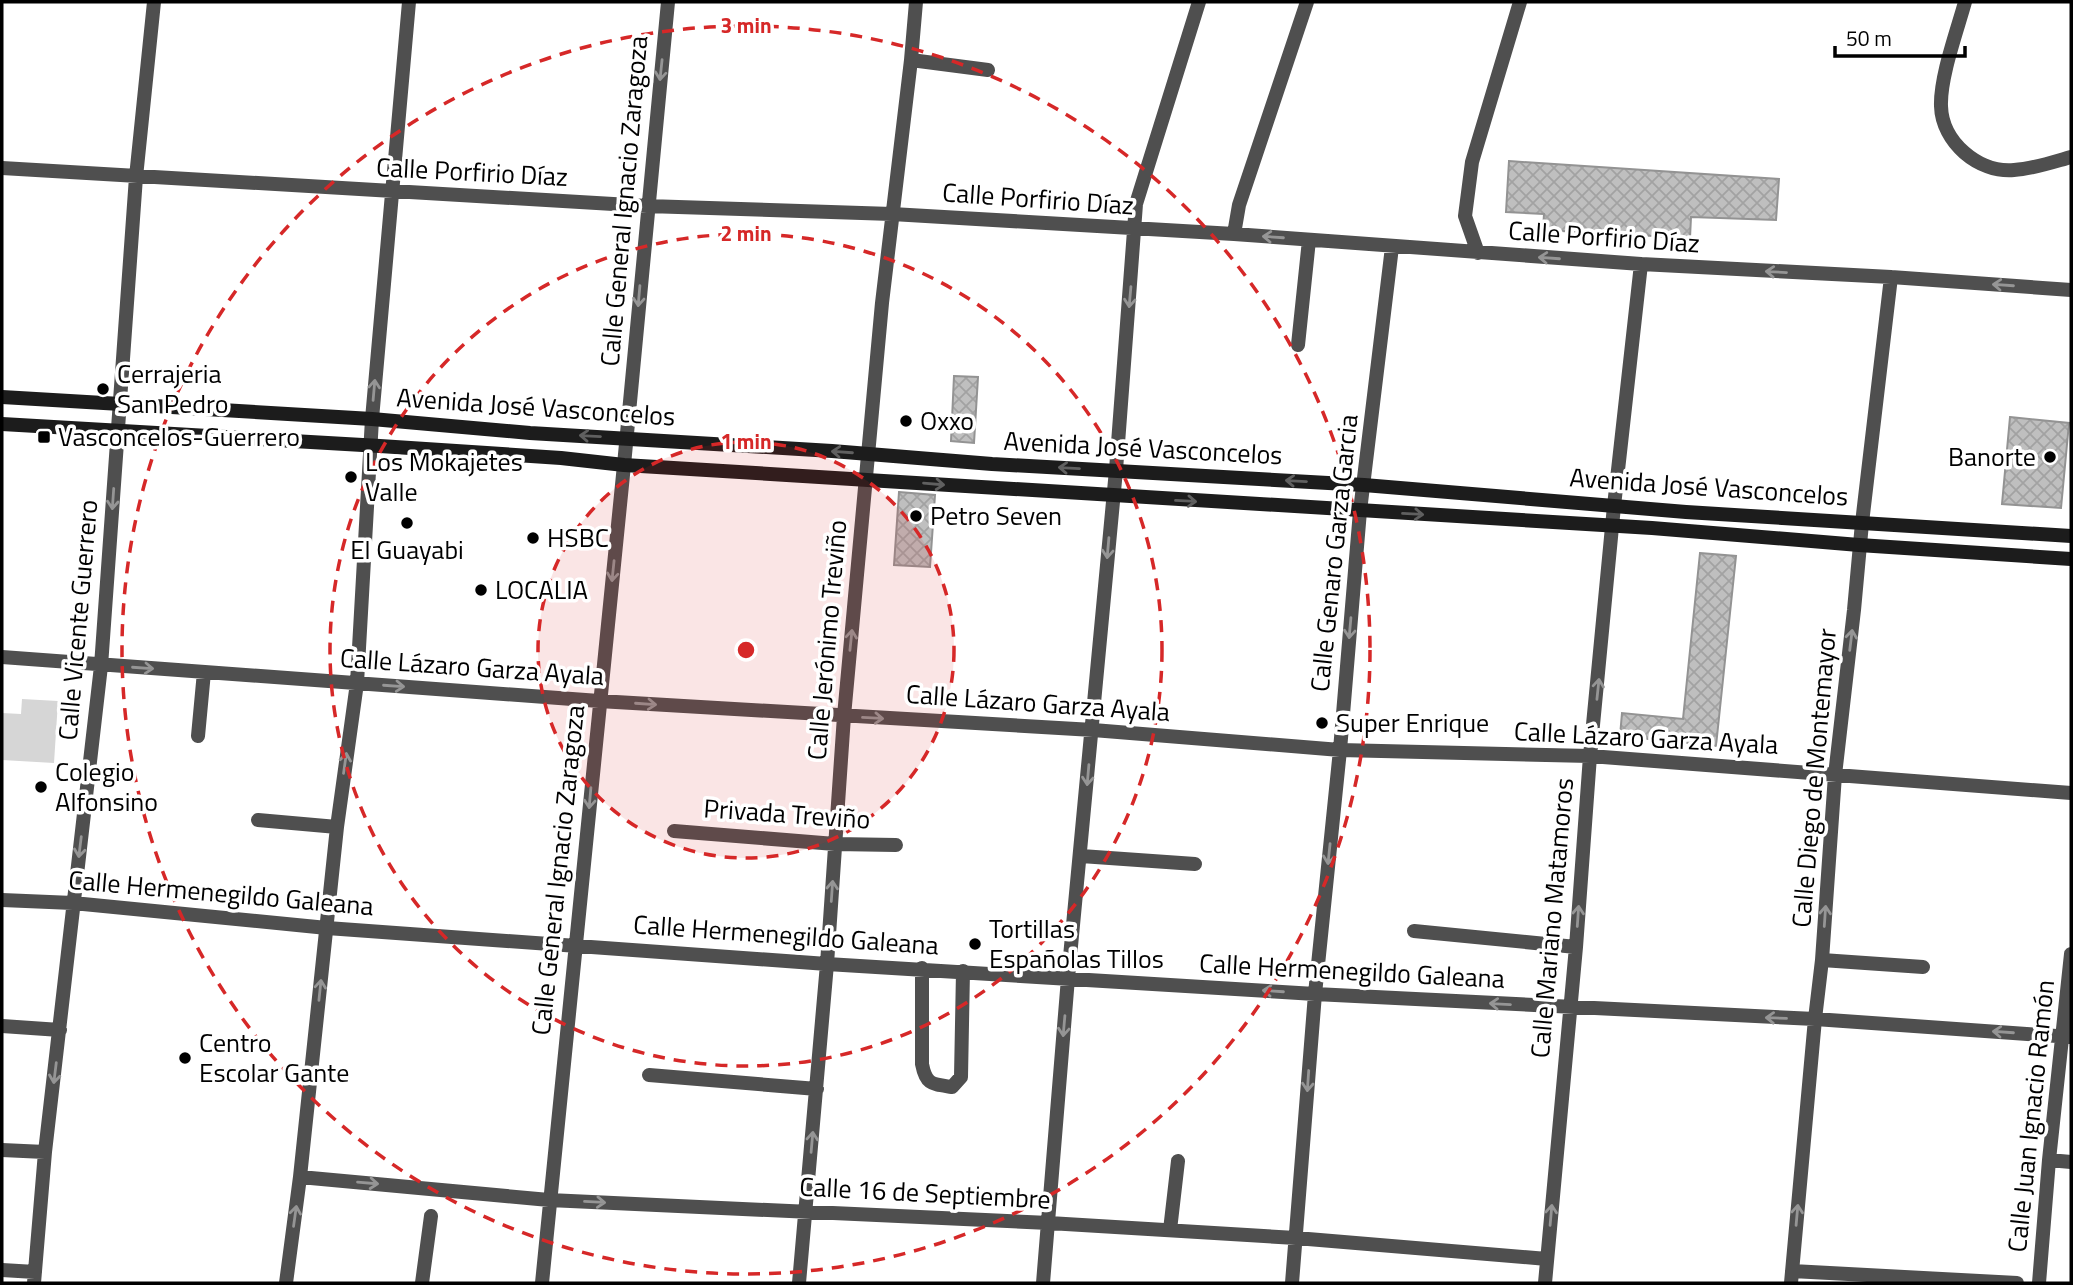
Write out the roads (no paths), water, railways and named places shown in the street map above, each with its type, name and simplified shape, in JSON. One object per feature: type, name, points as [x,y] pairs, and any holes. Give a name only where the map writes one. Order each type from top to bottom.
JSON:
[{"type":"main road","name":"Avenida José Vasconcelos","points":[[2,397],[372,419],[530,433],[992,464],[1364,485],[1614,506],[2071,536]]},
{"type":"main road","name":"Avenida José Vasconcelos","points":[[2,424],[561,458],[624,465],[1113,497],[1612,526],[2071,559]]},
{"type":"street","name":"Calle Vicente Guerrero","points":[[34,1278],[45,1152],[101,666],[135,177],[154,2]]},
{"type":"street","points":[[286,1283],[300,1177],[337,827],[356,683],[372,419],[409,2]]},
{"type":"street","name":"Calle General Ignacio Zaragoza","points":[[542,1283],[668,2]]},
{"type":"street","name":"Calle Jerónimo Treviño","points":[[799,1283],[827,964],[844,716],[892,214],[916,2]]},
{"type":"street","points":[[1043,1283],[1068,978],[1116,470],[1136,204],[1199,2]]},
{"type":"street","points":[[1234,234],[1239,205],[1307,2]]},
{"type":"street","points":[[1478,253],[1465,216],[1472,162],[1520,2]]},
{"type":"street","points":[[1965,2],[1945,78],[1941,106],[1944,125],[1953,144],[1970,157],[1991,167],[2012,171],[2071,157]]},
{"type":"street","points":[[911,60],[988,71]]},
{"type":"street","name":"Calle Porfirio Díaz","points":[[2,168],[647,206],[892,214],[1234,234],[1641,264],[2071,289]]},
{"type":"street","points":[[1298,345],[1309,240]]},
{"type":"street","name":"Calle Genaro Garza Garcia","points":[[1292,1283],[1315,994],[1340,750],[1360,511],[1392,247]]},
{"type":"street","name":"Calle Mariano Matamoros","points":[[1545,1283],[1576,947],[1590,756],[1641,264]]},
{"type":"street","name":"Calle Diego de Montemayor","points":[[1792,1277],[1822,960],[1835,775],[1861,523],[1891,277]]},
{"type":"street","name":"Calle Lázaro Garza Ayala","points":[[2,657],[599,701],[1093,730],[1340,750],[1590,756],[2071,793]]},
{"type":"street","points":[[198,736],[204,672]]},
{"type":"street","points":[[258,820],[337,827]]},
{"type":"street","name":"Privada Treviño","points":[[674,831],[835,844],[896,845]]},
{"type":"street","points":[[1081,856],[1195,864]]},
{"type":"street","name":"Calle Hermenegildo Galeana","points":[[2,900],[73,903],[327,928],[827,964],[1315,994],[1815,1020],[2066,1037]]},
{"type":"street","points":[[1414,932],[1576,947]]},
{"type":"street","name":"Calle Juan Ignacio Ramón","points":[[2039,1283],[2049,1160],[2066,1037],[2071,954]]},
{"type":"street","points":[[1822,960],[1923,967]]},
{"type":"street","points":[[922,968],[922,1064],[925,1077],[931,1084],[952,1087],[961,1077],[963,971]]},
{"type":"street","points":[[2,1026],[60,1030]]},
{"type":"street","points":[[649,1074],[817,1089]]},
{"type":"street","points":[[2,1150],[45,1152]]},
{"type":"street","points":[[2049,1160],[2071,1162]]},
{"type":"street","points":[[1170,1230],[1178,1161]]},
{"type":"street","name":"Calle 16 de Septiembre","points":[[300,1177],[549,1200],[1170,1230],[1547,1259]]},
{"type":"street","points":[[422,1283],[431,1216]]},
{"type":"street","points":[[2,1270],[34,1278]]},
{"type":"street","points":[[1792,1277],[2017,1283]]},
{"type":"place","name":"Cerrajeria San Pedro","points":[[103,389]]},
{"type":"place","name":"Oxxo","points":[[906,421]]},
{"type":"place","name":"Vasconcelos-Guerrero","points":[[44,437]]},
{"type":"place","name":"Banorte","points":[[2050,457]]},
{"type":"place","name":"Los Mokajetes Valle","points":[[351,477]]},
{"type":"place","name":"Petro Seven","points":[[916,516]]},
{"type":"place","name":"El Guayabi","points":[[407,523]]},
{"type":"place","name":"HSBC","points":[[533,538]]},
{"type":"place","name":"LOCALIA","points":[[481,590]]},
{"type":"place","name":"Super Enrique","points":[[1322,723]]},
{"type":"place","name":"Colegio Alfonsino","points":[[41,787]]},
{"type":"place","name":"Tortillas Españolas Tillos","points":[[975,944]]},
{"type":"place","name":"Centro Escolar Gante","points":[[185,1058]]}]
